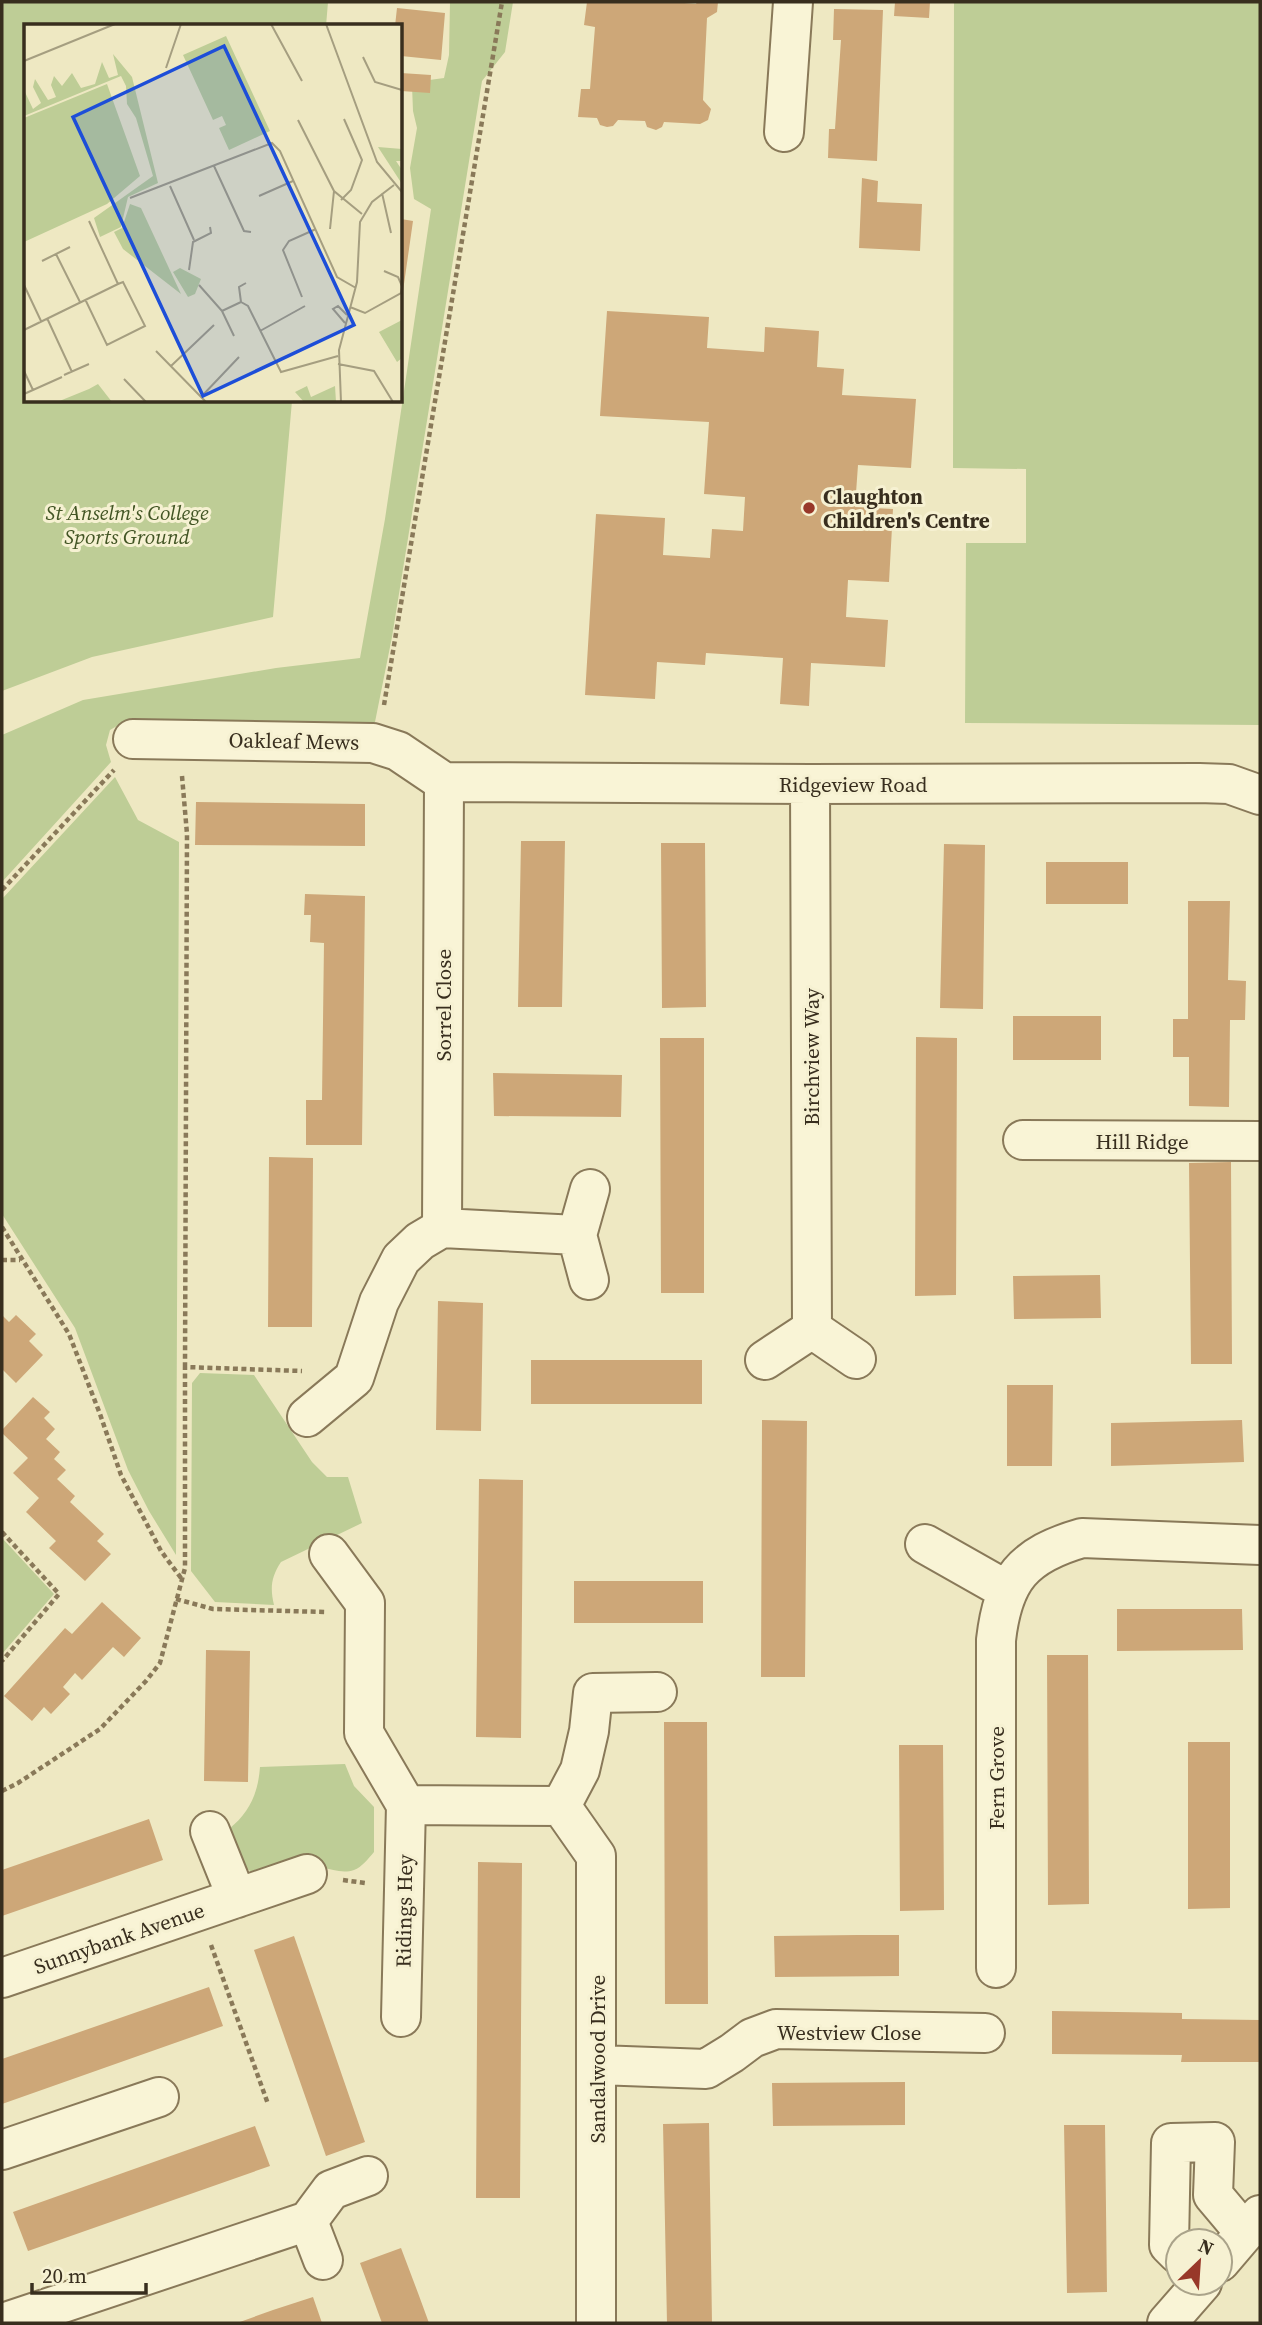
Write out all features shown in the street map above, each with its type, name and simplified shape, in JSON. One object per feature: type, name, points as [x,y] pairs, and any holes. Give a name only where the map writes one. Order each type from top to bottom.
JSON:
[{"type":"street","points":[[784,132],[793,2]]},
{"type":"street","name":"Oakleaf Mews","points":[[133,739],[344,740],[378,744],[398,751],[444,782]]},
{"type":"street","name":"Ridgeview Road","points":[[444,782],[1230,783],[1260,795]]},
{"type":"street","name":"Sorrel Close","points":[[442,1228],[444,782]]},
{"type":"street","name":"Birchview Way","points":[[810,784],[812,1329]]},
{"type":"street","name":"Hill Ridge","points":[[1023,1140],[1260,1141]]},
{"type":"street","points":[[589,1280],[577,1235],[590,1189]]},
{"type":"street","points":[[307,1418],[354,1378],[379,1302],[401,1259],[420,1241],[442,1228],[577,1235]]},
{"type":"street","points":[[765,1360],[812,1329],[856,1360]]},
{"type":"street","name":"Fern Grove","points":[[996,1968],[996,1640],[999,1611],[1008,1591],[1029,1562],[1054,1546],[1082,1538],[1260,1545]]},
{"type":"street","points":[[925,1544],[1008,1591]]},
{"type":"street","points":[[329,1554],[365,1603],[364,1733],[406,1805],[561,1806],[580,1770],[589,1731],[593,1693],[657,1692]]},
{"type":"street","name":"Ridings Hey","points":[[401,2017],[406,1805]]},
{"type":"street","name":"Sandalwood Drive","points":[[561,1806],[596,1856],[596,2323]]},
{"type":"street","points":[[210,1830],[237,1898]]},
{"type":"street","name":"Sunnybank Avenue","points":[[2,1978],[307,1874]]},
{"type":"street","name":"Westview Close","points":[[598,2064],[706,2069],[752,2038],[776,2029],[985,2033]]},
{"type":"street","points":[[2,2150],[159,2097]]},
{"type":"street","points":[[1169,2227],[1171,2143],[1215,2142],[1213,2195],[1253,2224],[1234,2246]]},
{"type":"street","points":[[3,2323],[308,2221],[331,2190],[368,2176]]},
{"type":"street","points":[[308,2221],[323,2260]]},
{"type":"street","points":[[1167,2323],[1190,2297]]},
{"type":"path","points":[[378,744],[502,2]]},
{"type":"path","points":[[2,890],[115,769],[133,739]]},
{"type":"path","points":[[2,1791],[100,1729],[146,1681],[160,1663],[185,1568],[187,834],[178,740]]},
{"type":"path","points":[[2,1227],[20,1260],[69,1335],[121,1475],[155,1540],[182,1579]]},
{"type":"path","points":[[2,1260],[20,1260]]},
{"type":"path","points":[[184,1367],[321,1372],[354,1378]]},
{"type":"path","points":[[2,1532],[59,1594],[2,1661]]},
{"type":"path","points":[[176,1599],[213,1609],[365,1614]]},
{"type":"path","points":[[307,1874],[404,1889]]},
{"type":"path","points":[[199,1911],[268,2104]]},
{"type":"green space","name":"St Anselm's College Sports Ground","points":[[2,2],[328,2],[326,24],[24,24],[24,402],[292,402],[273,617],[92,657],[2,691]]},
{"type":"green space","points":[[450,2],[513,2],[505,52],[482,81],[392,637],[375,722],[122,723],[110,730],[106,745],[111,762],[2,882],[2,735],[83,700],[276,668],[360,658],[385,519],[431,209],[414,199],[410,168],[417,128],[412,86],[422,81],[444,78],[449,55]]},
{"type":"green space","points":[[954,2],[1260,2],[1260,725],[965,723],[966,543],[1026,543],[1026,469],[953,468]]},
{"type":"green space","points":[[115,777],[138,820],[179,842],[176,1555],[128,1470],[75,1328],[2,1214],[2,899]]},
{"type":"green space","points":[[200,1373],[254,1375],[312,1462],[327,1477],[348,1477],[362,1523],[281,1562],[272,1583],[274,1605],[215,1602],[191,1571],[192,1383]]},
{"type":"green space","points":[[2,1538],[54,1594],[2,1654]]},
{"type":"green space","points":[[345,1764],[354,1786],[374,1807],[374,1852],[367,1860],[357,1869],[345,1872],[313,1868],[263,1874],[247,1869],[238,1856],[229,1829],[252,1801],[260,1767]]},
{"type":"building","points":[[587,2],[718,2],[717,12],[707,18],[703,100],[711,109],[708,120],[700,124],[664,122],[662,127],[656,130],[647,127],[645,121],[618,120],[613,126],[607,127],[600,125],[597,118],[578,117],[581,89],[590,89],[595,27],[584,25]]},
{"type":"building","points":[[895,2],[930,2],[929,18],[894,16]]},
{"type":"building","points":[[397,8],[445,13],[441,60],[402,56],[402,24],[395,24]]},
{"type":"building","points":[[834,9],[883,10],[877,161],[828,158],[829,129],[835,129],[841,40],[833,40]]},
{"type":"building","points":[[402,73],[431,75],[430,93],[402,91]]},
{"type":"building","points":[[862,178],[878,181],[877,202],[922,204],[920,251],[859,248]]},
{"type":"building","points":[[402,219],[413,221],[402,298]]},
{"type":"building","name":"Claughton Children's Centre","points":[[607,311],[709,317],[707,348],[764,352],[765,327],[819,331],[817,367],[844,369],[842,395],[916,399],[911,468],[858,465],[855,507],[893,509],[889,582],[848,580],[846,617],[888,620],[885,667],[811,663],[809,706],[780,704],[783,658],[706,653],[705,665],[657,662],[655,699],[585,695],[596,514],[665,518],[663,555],[710,558],[712,529],[743,531],[745,497],[704,494],[709,422],[600,416]]},
{"type":"building","points":[[196,802],[365,804],[365,846],[195,845]]},
{"type":"building","points":[[521,841],[565,841],[562,1007],[518,1007]]},
{"type":"building","points":[[661,843],[705,843],[706,1007],[662,1008]]},
{"type":"building","points":[[944,844],[985,845],[983,1009],[940,1008]]},
{"type":"building","points":[[1046,862],[1128,862],[1128,904],[1046,904]]},
{"type":"building","points":[[305,894],[365,896],[362,1145],[306,1145],[306,1100],[322,1100],[324,943],[310,942],[311,915],[304,915]]},
{"type":"building","points":[[1188,901],[1230,901],[1228,980],[1246,981],[1245,1020],[1230,1020],[1229,1107],[1189,1106],[1189,1057],[1173,1057],[1173,1019],[1188,1019]]},
{"type":"building","points":[[1013,1016],[1101,1016],[1101,1060],[1013,1060]]},
{"type":"building","points":[[916,1037],[957,1038],[956,1295],[915,1296]]},
{"type":"building","points":[[660,1038],[704,1038],[704,1293],[661,1293]]},
{"type":"building","points":[[493,1073],[622,1075],[621,1117],[494,1116]]},
{"type":"building","points":[[269,1157],[313,1158],[312,1327],[268,1327]]},
{"type":"building","points":[[1231,1162],[1232,1364],[1191,1364],[1189,1163]]},
{"type":"building","points":[[1100,1275],[1101,1318],[1014,1319],[1013,1276]]},
{"type":"building","points":[[438,1301],[483,1303],[481,1431],[436,1430]]},
{"type":"building","points":[[2,1315],[9,1322],[16,1315],[36,1334],[29,1341],[43,1355],[16,1383],[2,1369]]},
{"type":"building","points":[[531,1360],[702,1360],[702,1404],[531,1404]]},
{"type":"building","points":[[1007,1385],[1053,1385],[1052,1466],[1007,1466]]},
{"type":"building","points":[[33,1397],[50,1412],[44,1418],[55,1429],[46,1439],[60,1452],[54,1459],[66,1470],[57,1479],[75,1496],[70,1502],[104,1534],[97,1541],[111,1554],[85,1581],[49,1548],[56,1541],[26,1512],[39,1498],[13,1473],[28,1458],[2,1430]]},
{"type":"building","points":[[762,1420],[807,1421],[805,1677],[761,1677]]},
{"type":"building","points":[[1242,1420],[1244,1462],[1111,1466],[1111,1423]]},
{"type":"building","points":[[479,1479],[523,1480],[521,1738],[476,1737]]},
{"type":"building","points":[[574,1581],[703,1581],[703,1623],[574,1623]]},
{"type":"building","points":[[102,1602],[141,1638],[124,1657],[113,1647],[82,1680],[75,1673],[63,1687],[70,1694],[51,1714],[44,1707],[32,1721],[4,1696],[65,1628],[72,1634]]},
{"type":"building","points":[[1117,1609],[1242,1609],[1243,1650],[1117,1651]]},
{"type":"building","points":[[206,1650],[250,1651],[248,1782],[204,1781]]},
{"type":"building","points":[[1047,1655],[1088,1655],[1089,1904],[1048,1905]]},
{"type":"building","points":[[664,1722],[707,1722],[708,2004],[665,2004]]},
{"type":"building","points":[[1188,1742],[1230,1742],[1230,1908],[1188,1909]]},
{"type":"building","points":[[899,1745],[943,1745],[944,1910],[900,1911]]},
{"type":"building","points":[[149,1819],[163,1860],[2,1916],[2,1870]]},
{"type":"building","points":[[478,1862],[522,1863],[520,2198],[476,2198]]},
{"type":"building","points":[[899,1935],[899,1976],[775,1977],[774,1936]]},
{"type":"building","points":[[294,1936],[365,2142],[326,2156],[254,1950]]},
{"type":"building","points":[[209,1987],[223,2026],[2,2104],[2,2059]]},
{"type":"building","points":[[1052,2011],[1182,2013],[1182,2019],[1260,2020],[1260,2062],[1181,2062],[1182,2055],[1052,2054]]},
{"type":"building","points":[[905,2082],[905,2125],[773,2126],[772,2083]]},
{"type":"building","points":[[709,2123],[712,2323],[667,2323],[663,2124]]},
{"type":"building","points":[[1064,2125],[1105,2125],[1107,2292],[1067,2293]]},
{"type":"building","points":[[255,2126],[270,2166],[28,2251],[13,2212]]},
{"type":"building","points":[[401,2248],[429,2323],[382,2323],[360,2263]]},
{"type":"building","points":[[313,2297],[322,2323],[237,2323],[273,2310]]},
{"type":"place","name":"Claughton Children's Centre","points":[[809,508]]}]
